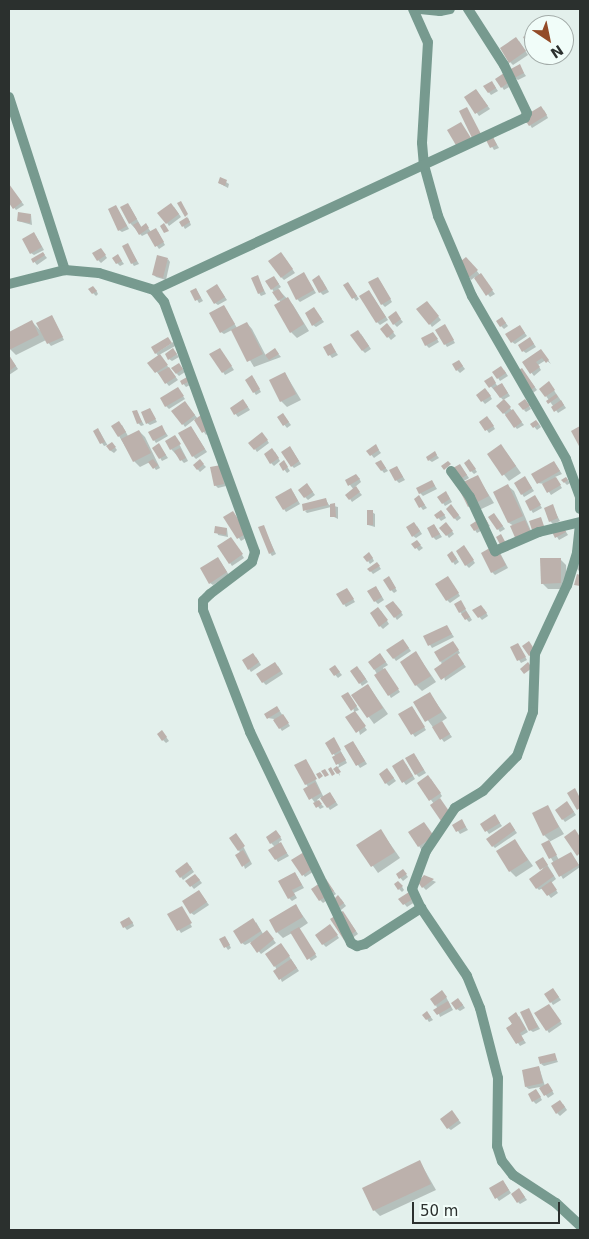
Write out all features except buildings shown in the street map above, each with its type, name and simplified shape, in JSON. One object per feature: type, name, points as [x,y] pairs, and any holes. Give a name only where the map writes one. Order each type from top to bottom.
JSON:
[{"type":"street","points":[[413,9],[428,42],[422,143],[424,165],[438,216],[472,296],[566,459],[580,496],[580,509]]},
{"type":"street","points":[[420,9],[433,11],[450,9]]},
{"type":"street","points":[[154,290],[523,120],[527,114],[504,65],[468,9]]},
{"type":"street","points":[[9,97],[65,270]]},
{"type":"street","points":[[9,284],[65,270],[118,277],[154,290],[171,314],[255,552],[252,562],[203,601],[203,610],[266,770],[351,943],[357,946],[365,944],[421,908]]},
{"type":"street","points":[[451,471],[470,497],[495,551],[539,532],[580,523],[580,539],[567,585],[535,654],[533,712],[524,741],[517,756],[502,774],[455,808],[426,851],[412,889],[421,908],[467,976],[492,1044],[498,1078],[497,1146],[502,1161],[513,1175],[556,1203],[580,1225]]}]
